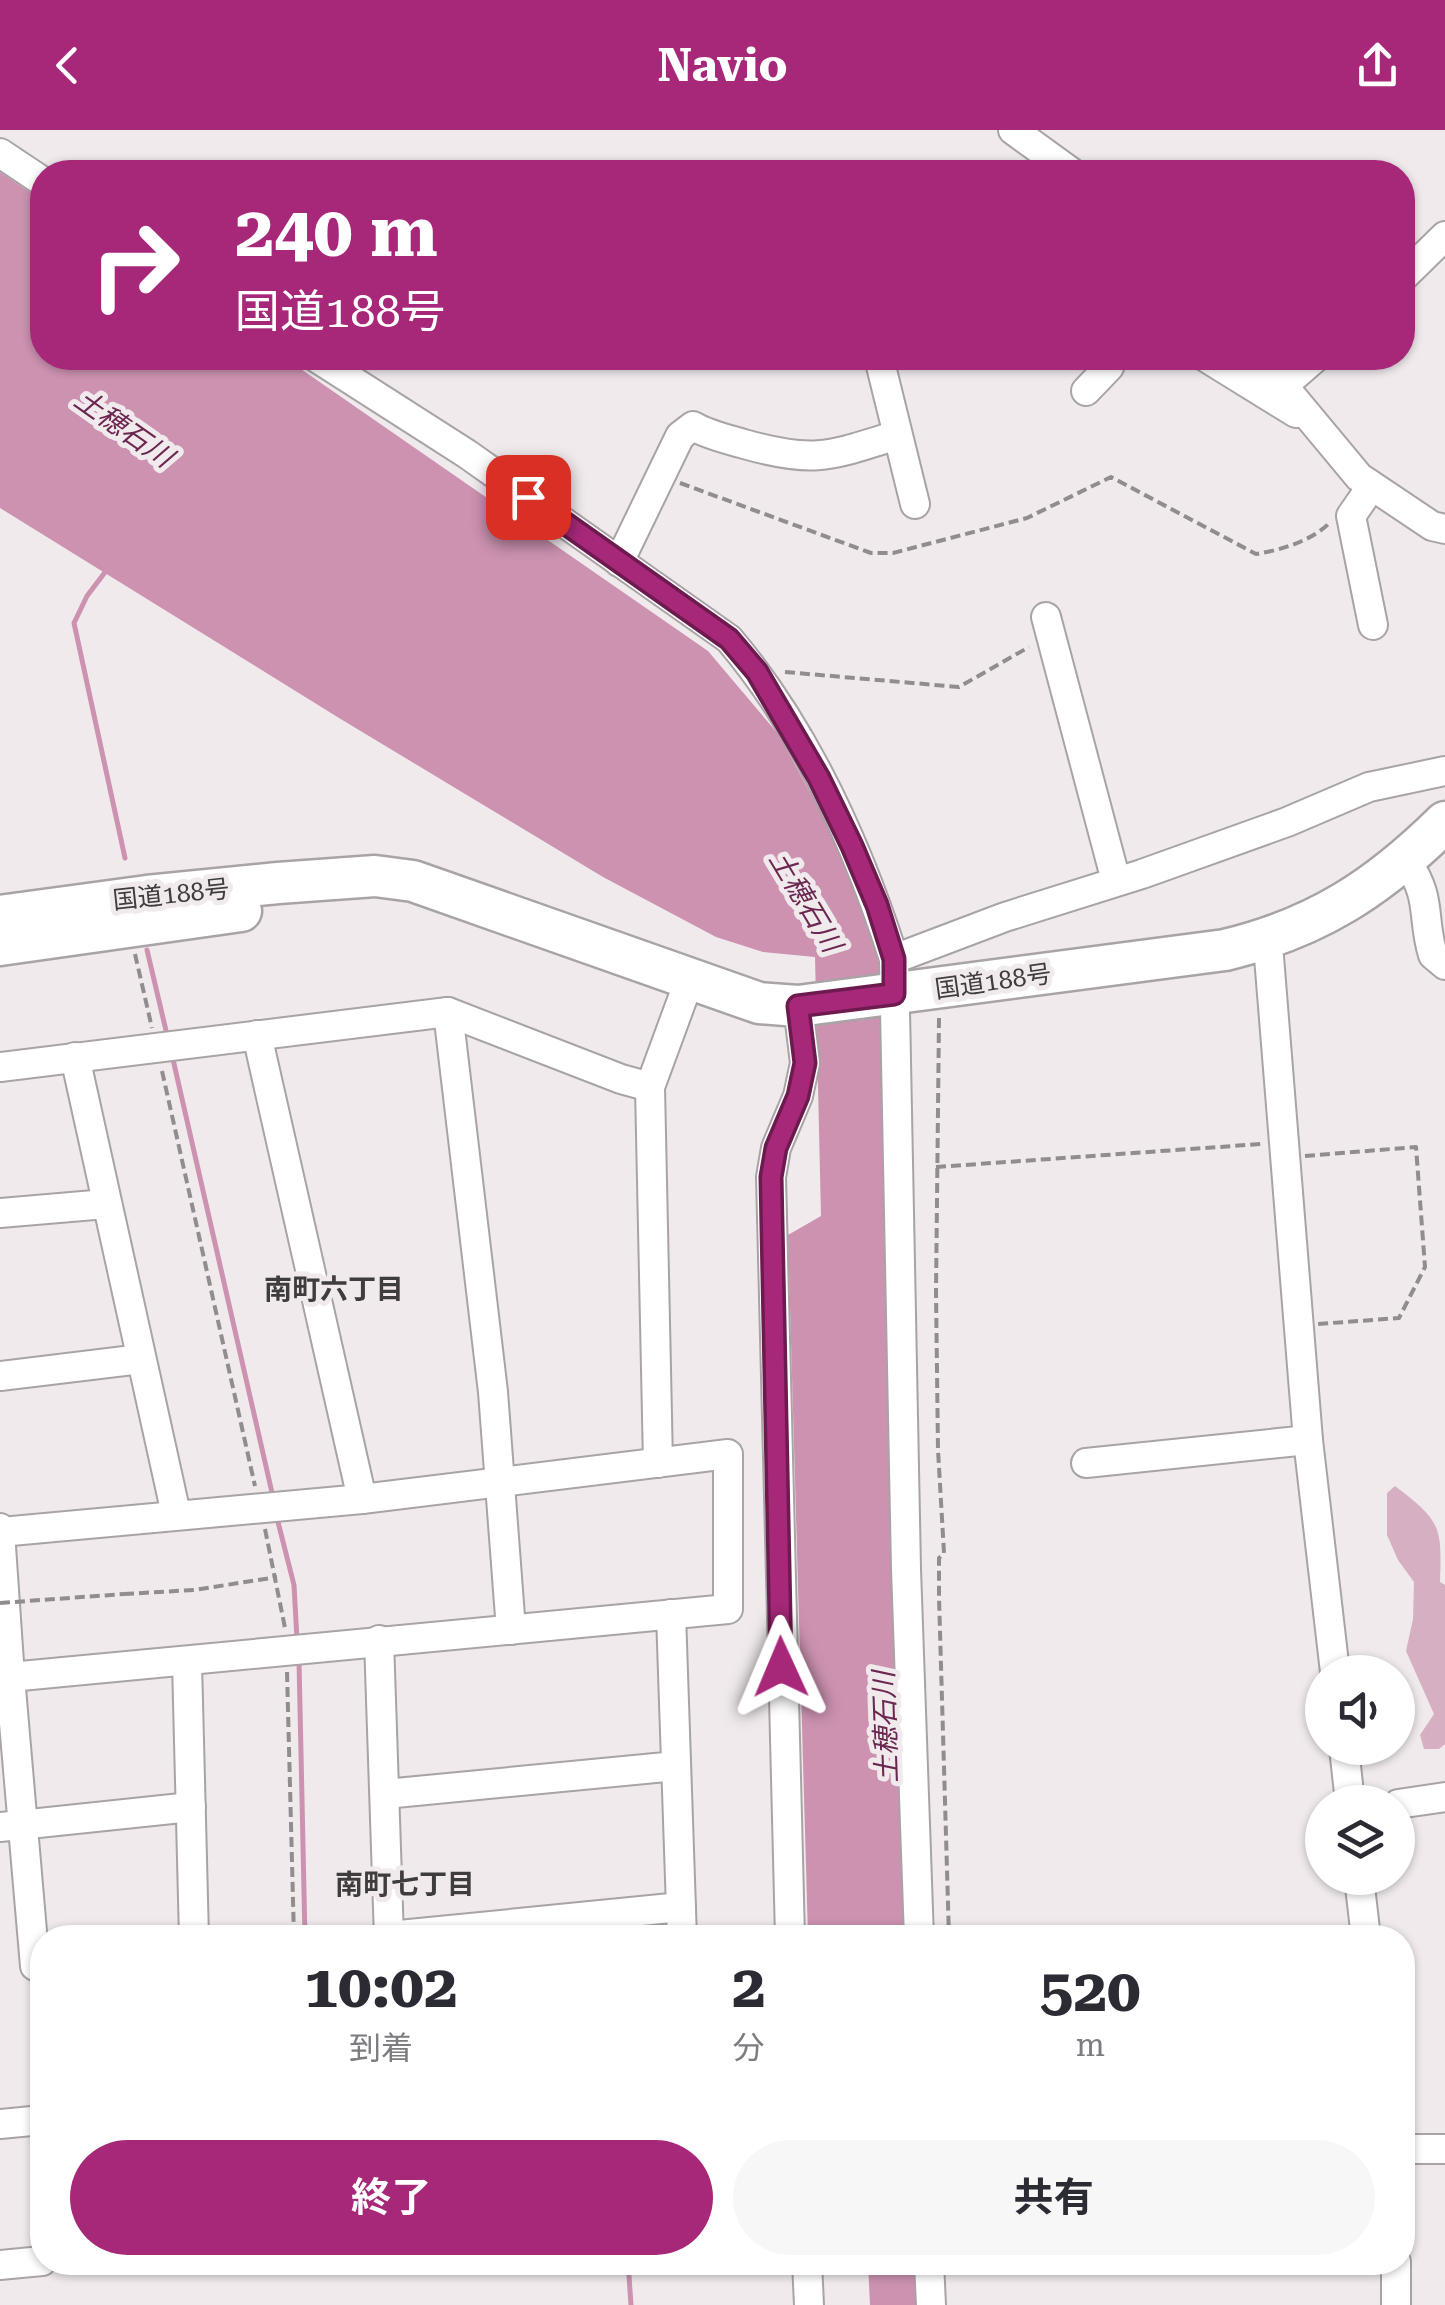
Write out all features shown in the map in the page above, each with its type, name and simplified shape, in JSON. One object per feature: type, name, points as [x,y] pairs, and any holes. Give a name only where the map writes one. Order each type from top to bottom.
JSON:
[{"type":"highway","name":"国道188号","points":[[0,916],[147,896],[375,876],[413,881],[759,1003],[804,1005],[892,983],[1225,950],[1264,941],[1347,904],[1406,860],[1445,822]]},
{"type":"highway","name":"国道188号","points":[[0,944],[373,894],[458,898]]},
{"type":"street","points":[[1013,130],[1054,160]]},
{"type":"street","points":[[0,153],[30,173]]},
{"type":"street","points":[[1415,265],[1445,236]]},
{"type":"street","points":[[336,370],[467,454],[729,639],[757,672],[819,778],[877,905],[892,983],[919,1925]]},
{"type":"street","points":[[882,370],[914,504]]},
{"type":"street","points":[[1086,391],[1106,370]]},
{"type":"street","points":[[1226,370],[1307,416]]},
{"type":"street","points":[[1271,370],[1358,478],[1432,526],[1445,529]]},
{"type":"street","points":[[1284,385],[1301,370]]},
{"type":"street","points":[[620,562],[680,436],[692,426],[784,455],[806,457],[835,454],[897,435]]},
{"type":"street","points":[[1371,487],[1350,516],[1373,625]]},
{"type":"street","points":[[1048,626],[1116,881]]},
{"type":"street","points":[[892,983],[1005,917],[1287,822],[1369,786],[1445,771]]},
{"type":"street","points":[[1406,860],[1426,898],[1433,955],[1445,965]]},
{"type":"street","points":[[1264,941],[1270,956],[1308,1440],[1334,1655]]},
{"type":"street","points":[[658,1463],[650,1087],[690,981]]},
{"type":"street","points":[[790,1925],[771,1177],[776,1148],[798,1096],[805,1063],[804,1005]]},
{"type":"street","points":[[0,1067],[448,1012],[650,1087]]},
{"type":"street","points":[[448,1012],[491,1373],[511,1630]]},
{"type":"street","points":[[257,1035],[362,1498]]},
{"type":"street","points":[[75,1057],[176,1514]]},
{"type":"street","points":[[0,1213],[106,1204]]},
{"type":"street","points":[[0,1376],[141,1359]]},
{"type":"street","points":[[1086,1464],[1308,1440]]},
{"type":"street","points":[[10,1677],[728,1609],[728,1454],[362,1498],[0,1530],[10,1677],[11,1826],[30,1937]]},
{"type":"street","points":[[672,1614],[682,1925]]},
{"type":"street","points":[[379,1640],[388,1925]]},
{"type":"street","points":[[187,1662],[194,1925]]},
{"type":"street","points":[[386,1794],[676,1766]]},
{"type":"street","points":[[1415,1801],[1445,1796]]},
{"type":"street","points":[[11,1826],[191,1807]]},
{"type":"street","points":[[1361,1895],[1364,1925]]},
{"type":"street","points":[[505,1925],[681,1907]]},
{"type":"street","points":[[0,2124],[30,2121]]},
{"type":"street","points":[[1415,2150],[1445,2150]]},
{"type":"street","points":[[0,2265],[30,2262]]},
{"type":"street","points":[[808,2275],[809,2305]]},
{"type":"street","points":[[929,2275],[931,2305]]},
{"type":"street","points":[[1396,2275],[1396,2305]]},
{"type":"path","points":[[662,475],[871,553],[894,554],[1027,518],[1110,477],[1256,554],[1275,551],[1323,530],[1333,518]]},
{"type":"path","points":[[757,672],[959,687],[1048,626]]},
{"type":"path","points":[[132,942],[284,1616],[294,1925]]},
{"type":"path","points":[[938,1030],[938,1450],[944,1553],[939,1558],[939,1597],[949,1925]]},
{"type":"path","points":[[936,1167],[1222,1149],[1416,1147],[1425,1267],[1400,1318],[1299,1326]]},
{"type":"path","points":[[0,1603],[194,1590],[277,1577]]},
{"type":"shaded area","points":[[1395,1486],[1422,1508],[1439,1536],[1440,1582],[1445,1585],[1445,1744],[1439,1749],[1424,1749],[1420,1735],[1434,1714],[1415,1671],[1415,1655],[1406,1651],[1413,1619],[1414,1582],[1387,1535],[1387,1493]]},
{"type":"water","name":"土穂石川","points":[[0,172],[30,192],[30,370],[302,370],[708,651],[779,735],[851,869],[880,958],[909,1925],[808,1925],[788,1235],[821,1216],[815,957],[763,952],[716,937],[603,877],[0,508]]},
{"type":"water","points":[[869,2275],[920,2275],[921,2305],[870,2305]]},
{"type":"waterway","points":[[109,567],[87,596],[74,623],[125,858]]},
{"type":"waterway","points":[[147,950],[168,1039]]},
{"type":"waterway","points":[[172,1055],[273,1497]]},
{"type":"waterway","points":[[277,1518],[294,1585],[297,1640]]},
{"type":"waterway","points":[[299,1661],[305,1925]]},
{"type":"waterway","points":[[629,2275],[631,2305]]},
{"type":"district","name":"南町六丁目","points":[[334,1289]]},
{"type":"district","name":"南町七丁目","points":[[405,1884]]},
{"type":"route","points":[[528,497],[729,639],[757,672],[819,778],[852,846],[894,959],[894,994],[798,1006],[805,1063],[798,1096],[776,1148],[771,1177],[781,1667]]}]
